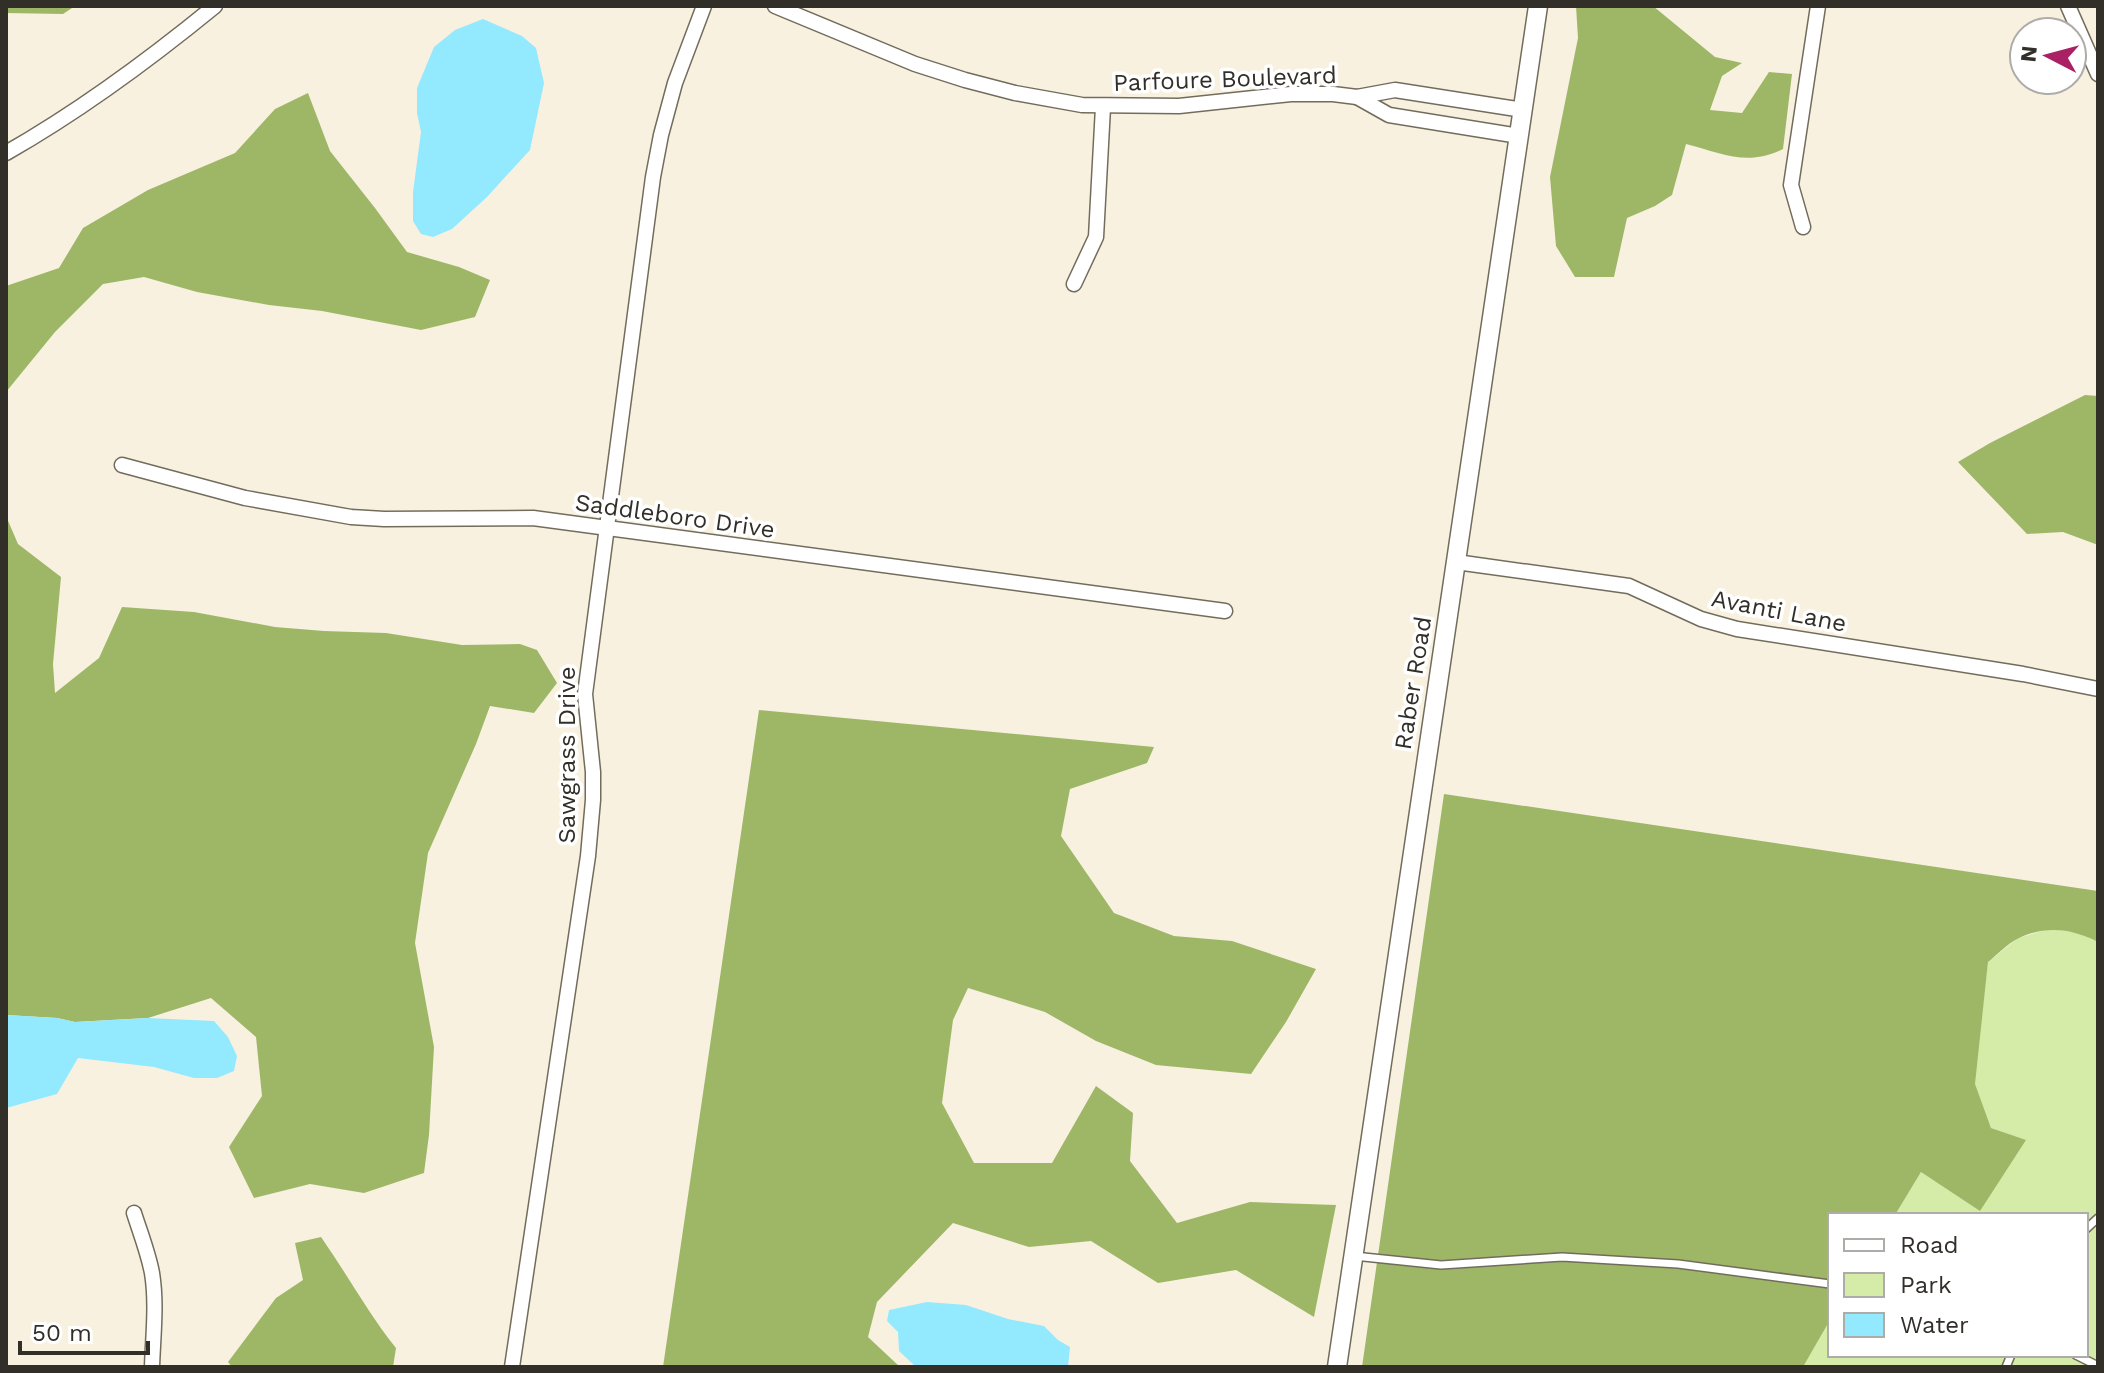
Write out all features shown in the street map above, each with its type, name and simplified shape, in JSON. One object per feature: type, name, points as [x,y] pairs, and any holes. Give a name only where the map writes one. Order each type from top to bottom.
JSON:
[{"type":"street","points":[[6,153],[105,90],[215,6]]},
{"type":"street","name":"Sawgrass Drive","points":[[512,1367],[588,856],[593,772],[585,694],[653,177],[675,83],[704,6]]},
{"type":"street","name":"Parfoure Boulevard","points":[[775,6],[915,64],[1015,93],[1082,105],[1179,106],[1291,94],[1357,97],[1395,90],[1523,110]]},
{"type":"street","name":"Raber Road","points":[[1337,1367],[1538,6]]},
{"type":"street","points":[[1803,227],[1791,185],[1818,6]]},
{"type":"street","points":[[2068,6],[2098,74]]},
{"type":"street","name":"Parfoure Boulevard","points":[[1357,97],[1389,115],[1519,136]]},
{"type":"street","points":[[1074,284],[1096,237],[1103,107]]},
{"type":"street","name":"Saddleboro Drive","points":[[122,465],[245,498],[351,517],[533,518],[1225,611]]},
{"type":"street","name":"Avanti Lane","points":[[1456,562],[1629,586],[1701,619],[1737,629],[2023,674],[2098,689]]},
{"type":"street","points":[[134,1213],[152,1277],[155,1305],[152,1367]]},
{"type":"lane","points":[[1353,1256],[1441,1265],[1562,1257],[1678,1264],[1828,1284]]},
{"type":"lane","points":[[2080,1357],[2098,1366]]},
{"type":"green space","points":[[6,6],[75,6],[63,14],[6,13]]},
{"type":"green space","points":[[1576,6],[1653,6],[1715,57],[1742,63],[1722,76],[1710,110],[1742,113],[1769,72],[1792,74],[1783,149],[1746,158],[1686,144],[1672,195],[1627,218],[1614,277],[1575,277],[1556,246],[1550,177],[1578,38]]},
{"type":"green space","points":[[308,93],[330,151],[407,252],[459,267],[490,280],[475,317],[421,330],[197,292],[144,277],[103,284],[55,332],[6,392],[6,286],[59,268],[83,228],[148,190],[235,153],[275,109]]},
{"type":"green space","points":[[2085,395],[2098,396],[2098,545],[2063,532],[2027,534],[1958,462]]},
{"type":"green space","points":[[6,516],[18,544],[61,577],[53,664],[55,693],[99,658],[122,607],[194,612],[275,627],[386,633],[462,645],[520,644],[537,650],[557,683],[534,713],[490,706],[428,853],[415,943],[434,1047],[424,1173],[364,1193],[310,1184],[254,1198],[229,1147],[262,1096],[256,1037],[211,998],[148,1018],[75,1022],[6,1015]]},
{"type":"green space","points":[[759,710],[1154,747],[1147,763],[1070,789],[1061,836],[1114,913],[1174,936],[1232,941],[1316,969],[1286,1022],[1251,1074],[1156,1065],[1096,1041],[1045,1012],[968,988],[953,1020],[942,1103],[974,1163],[1052,1163],[1096,1086],[1133,1113],[1130,1161],[1177,1223],[1250,1202],[1336,1205],[1314,1317],[1236,1270],[1158,1283],[1091,1241],[1029,1247],[953,1223],[877,1302],[868,1337],[900,1367],[663,1367]]},
{"type":"green space","points":[[1444,794],[2098,891],[2098,942],[2059,930],[2039,931],[2015,940],[1988,962],[1975,1084],[1991,1128],[2026,1140],[1980,1211],[1921,1172],[1896,1213],[1828,1213],[1828,1323],[1803,1367],[1362,1367]]},
{"type":"green space","points":[[2050,929],[2080,933],[2098,942],[2098,1367],[1803,1367],[1828,1323],[1828,1357],[2088,1357],[2088,1213],[1896,1213],[1921,1172],[2026,1141],[1991,1128],[1974,1083],[1988,962],[2018,938]]},
{"type":"green space","points":[[321,1237],[396,1348],[393,1367],[232,1367],[228,1362],[276,1298],[303,1280],[295,1243]]},
{"type":"water","points":[[483,19],[522,36],[536,48],[544,83],[530,150],[487,197],[452,229],[433,237],[421,234],[413,221],[413,192],[421,132],[417,88],[434,47],[455,30]]},
{"type":"water","points":[[6,1015],[75,1022],[148,1018],[214,1021],[228,1037],[237,1056],[234,1071],[217,1078],[194,1078],[154,1067],[78,1058],[57,1094],[6,1108]]},
{"type":"water","points":[[927,1302],[966,1305],[1008,1319],[1044,1326],[1070,1347],[1068,1367],[916,1367],[899,1351],[898,1332],[887,1321],[889,1310]]}]
